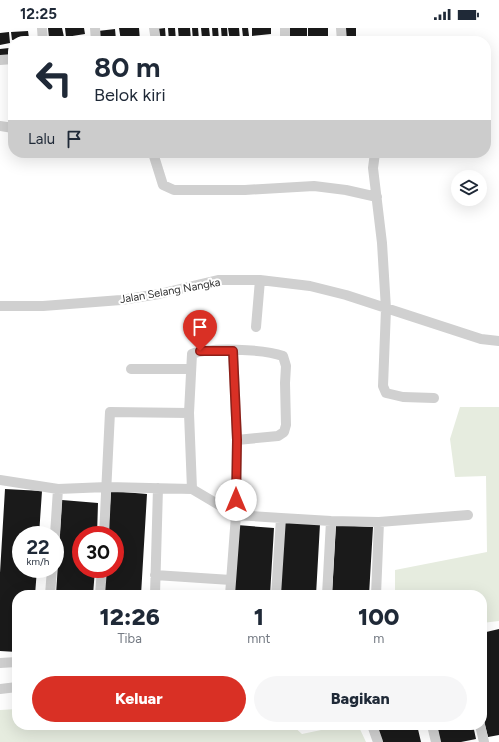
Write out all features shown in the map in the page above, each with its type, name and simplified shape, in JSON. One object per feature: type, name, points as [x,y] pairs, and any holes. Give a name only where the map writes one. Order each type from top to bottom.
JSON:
[{"type":"street","points":[[155,158],[163,185],[174,190],[245,190],[314,186],[346,190],[376,197]]},
{"type":"street","points":[[374,158],[373,168],[382,243],[386,309],[383,386],[386,393],[403,397],[434,398]]},
{"type":"street","name":"Jalan Selang Nangka","points":[[0,306],[43,306],[121,300],[159,294],[218,280],[260,280],[310,286],[346,295],[481,339],[499,341]]},
{"type":"street","points":[[256,327],[260,280]]},
{"type":"street","points":[[192,489],[189,413],[192,354],[200,351],[214,350],[254,351],[283,356],[286,366],[286,425],[284,432],[278,436],[237,440]]},
{"type":"street","points":[[230,590],[236,515],[237,440],[233,351]]},
{"type":"street","points":[[130,369],[191,369]]},
{"type":"street","points":[[105,526],[110,412],[189,413]]},
{"type":"street","points":[[0,480],[58,489],[107,487],[192,489],[236,515],[331,521],[379,522],[468,515]]},
{"type":"street","points":[[155,590],[158,488]]},
{"type":"street","points":[[56,526],[58,489]]},
{"type":"street","points":[[276,590],[281,518]]},
{"type":"street","points":[[327,590],[331,521]]},
{"type":"street","points":[[376,590],[379,522]]},
{"type":"street","points":[[155,575],[231,580]]},
{"type":"street","points":[[50,590],[51,578]]},
{"type":"street","points":[[100,590],[101,578]]},
{"type":"street","points":[[0,663],[12,662]]},
{"type":"street","points":[[0,689],[12,688]]},
{"type":"street","points":[[374,730],[378,742]]},
{"type":"street","points":[[433,730],[436,742]]},
{"type":"street","points":[[481,730],[484,742]]},
{"type":"shaded area","points":[[460,407],[499,407],[499,621],[487,622],[487,590],[395,590],[395,570],[487,552],[486,476],[455,477],[450,439]]},
{"type":"shaded area","points":[[12,709],[12,730],[298,730],[302,734],[321,730],[360,730],[366,742],[0,742],[0,710]]},
{"type":"building","points":[[48,28],[62,28],[64,36],[49,36]]},
{"type":"building","points":[[65,28],[84,28],[85,34],[66,36]]},
{"type":"building","points":[[119,28],[139,28],[140,36],[120,36]]},
{"type":"building","points":[[165,28],[166,36],[157,36],[156,29]]},
{"type":"building","points":[[168,28],[175,28],[176,36],[169,36]]},
{"type":"building","points":[[178,28],[190,28],[191,36],[179,36]]},
{"type":"building","points":[[192,28],[198,28],[199,36],[193,36]]},
{"type":"building","points":[[201,28],[209,28],[210,36],[202,36]]},
{"type":"building","points":[[212,28],[218,28],[219,36],[213,36]]},
{"type":"building","points":[[221,28],[227,28],[228,36],[222,36]]},
{"type":"building","points":[[228,28],[239,28],[240,36],[229,36]]},
{"type":"building","points":[[242,28],[248,28],[249,36],[243,36]]},
{"type":"building","points":[[252,28],[271,28],[271,34],[252,36]]},
{"type":"building","points":[[288,28],[307,28],[307,36],[288,36]]},
{"type":"building","points":[[308,28],[328,28],[328,36],[308,36]]},
{"type":"building","points":[[344,28],[356,28],[356,36],[344,36]]},
{"type":"building","points":[[115,29],[116,36],[98,36],[98,31]]},
{"type":"building","points":[[28,31],[29,36],[12,36],[11,32]]},
{"type":"building","points":[[9,32],[8,43],[0,45],[0,33]]},
{"type":"building","points":[[8,48],[8,58],[0,59],[0,49]]},
{"type":"building","points":[[5,489],[42,491],[40,526],[12,526],[12,578],[36,578],[35,590],[12,590],[12,652],[0,651],[0,573]]},
{"type":"building","points":[[111,491],[147,494],[141,590],[104,590],[105,578],[124,578],[124,526],[109,526]]},
{"type":"building","points":[[62,500],[98,503],[97,526],[72,526],[72,578],[94,578],[93,590],[56,590],[57,578],[64,578],[64,526],[60,526]]},
{"type":"building","points":[[284,522],[320,524],[316,590],[279,590]]},
{"type":"building","points":[[237,525],[274,528],[270,590],[233,590]]},
{"type":"building","points":[[336,525],[373,527],[369,590],[332,590]]},
{"type":"building","points":[[499,629],[499,735],[488,737],[486,730],[487,632]]},
{"type":"building","points":[[378,730],[418,730],[421,742],[381,742]]},
{"type":"building","points":[[438,730],[474,730],[476,739],[461,742],[440,742]]},
{"type":"route","points":[[200,351],[233,351],[237,440],[236,500]]}]
